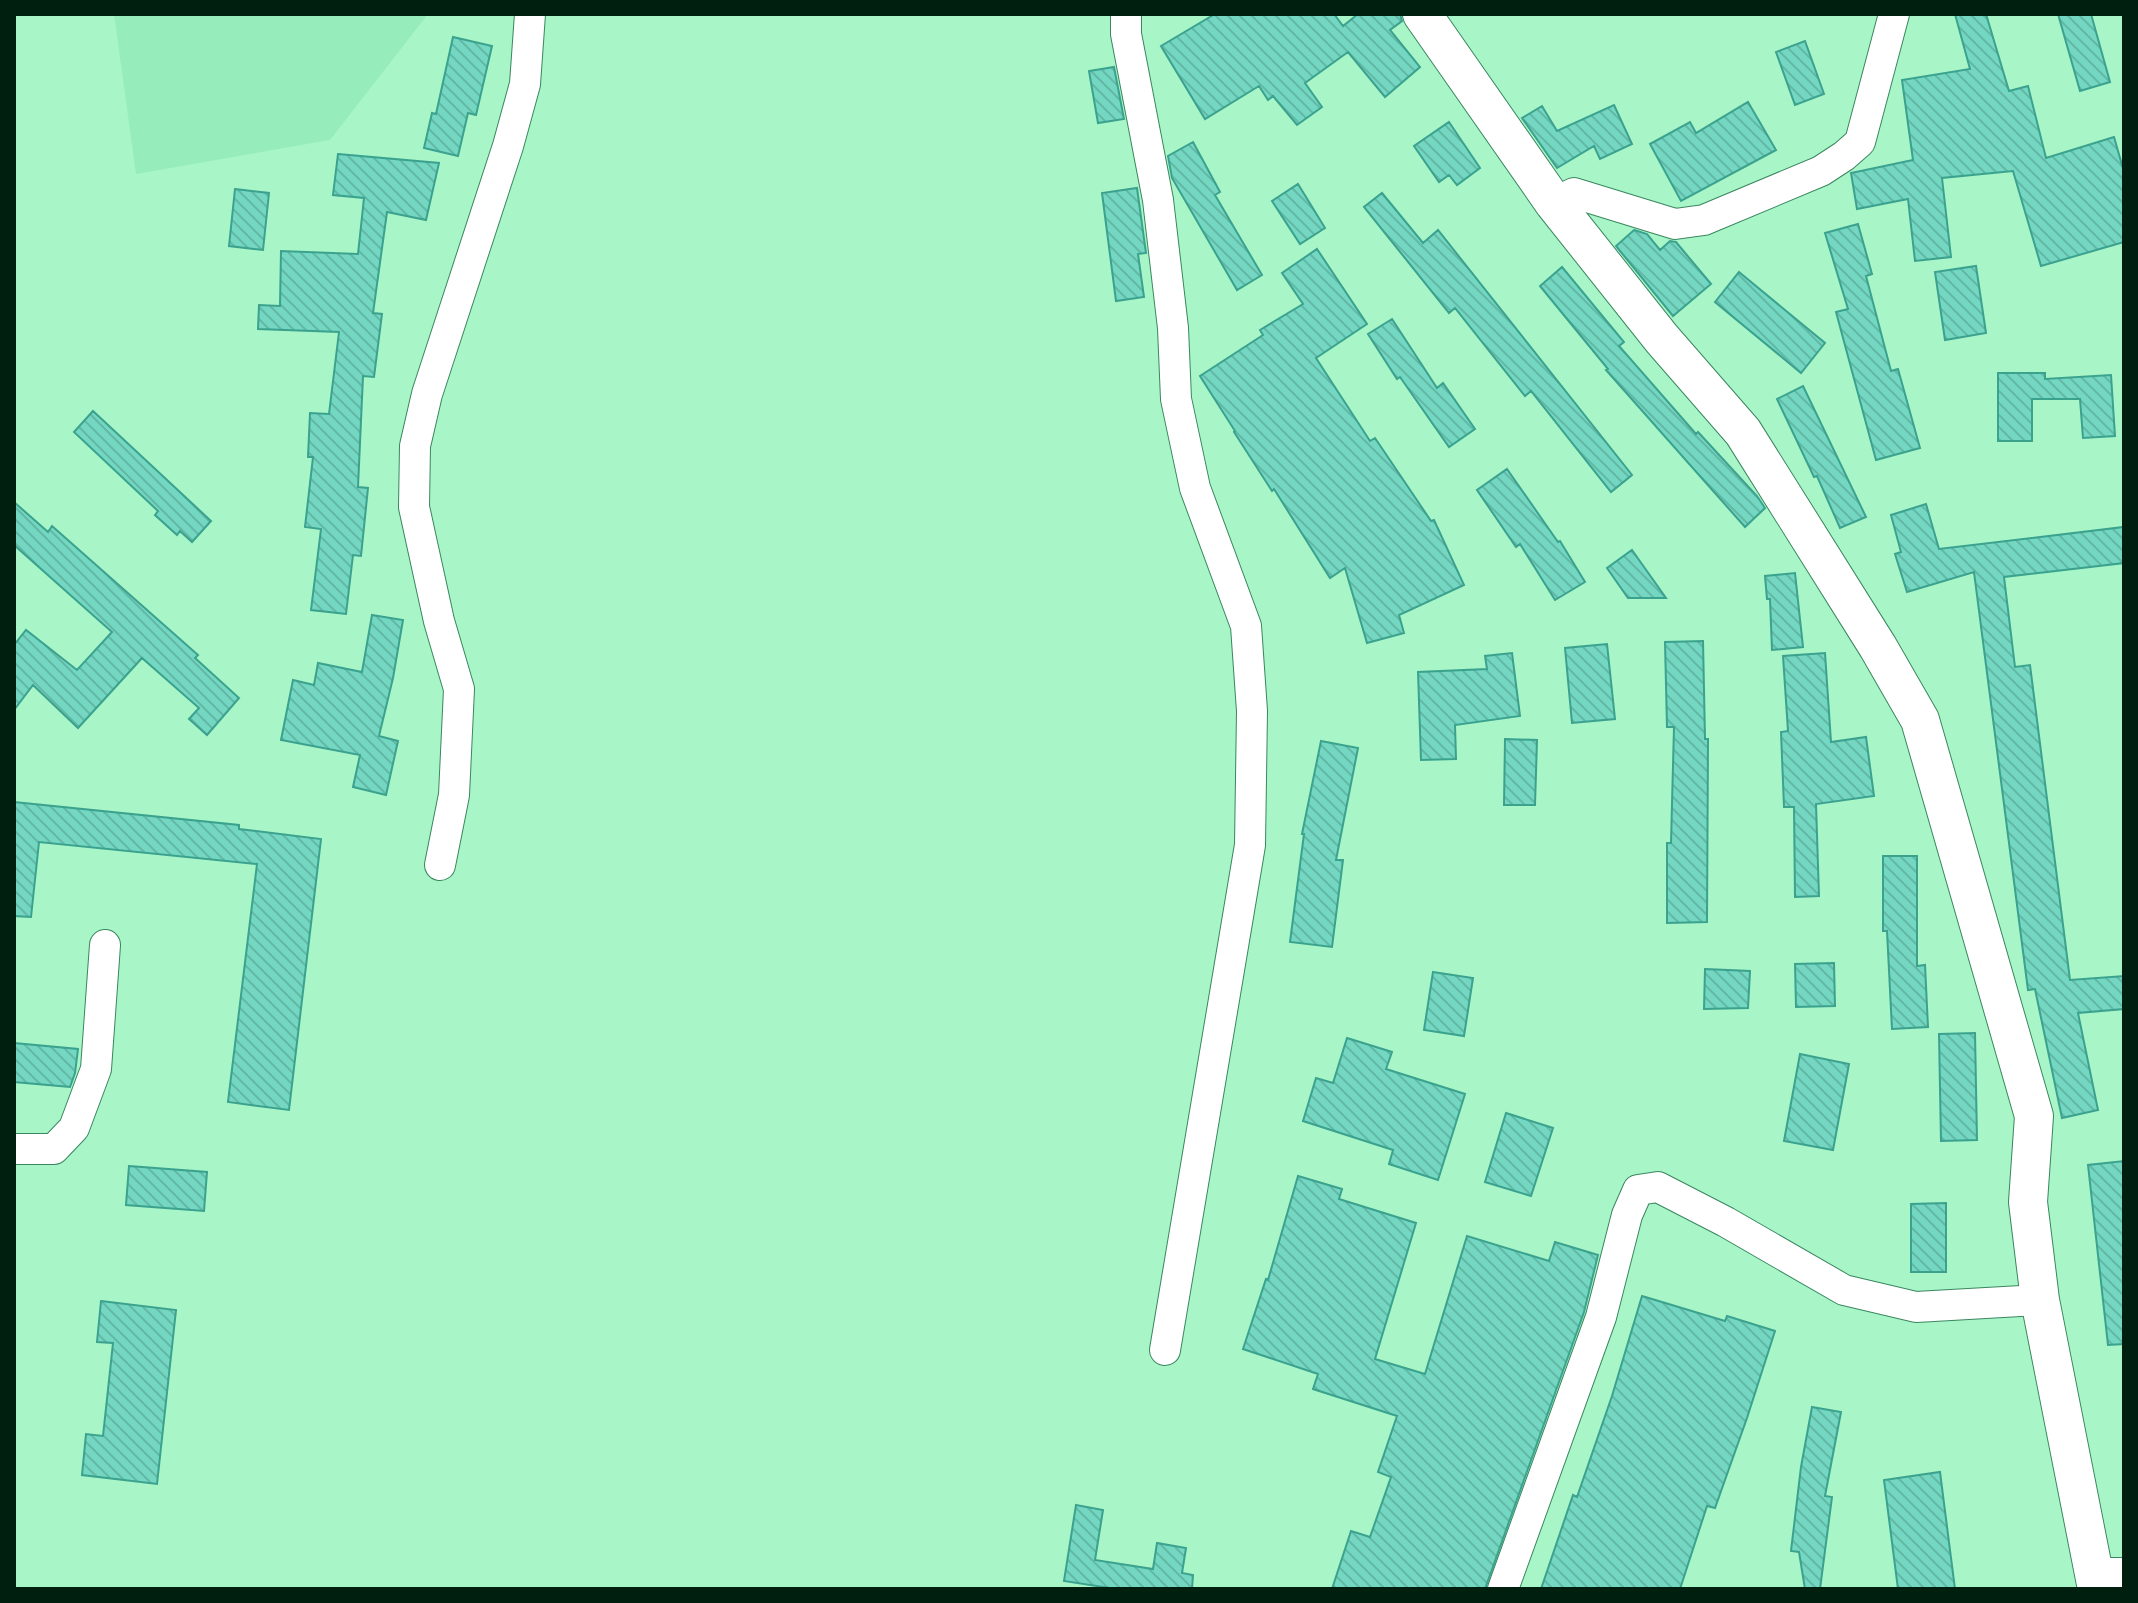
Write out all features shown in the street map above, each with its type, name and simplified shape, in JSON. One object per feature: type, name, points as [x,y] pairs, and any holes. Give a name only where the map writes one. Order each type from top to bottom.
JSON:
[{"type":"street","points":[[440,865],[454,795],[459,689],[439,621],[414,507],[415,446],[427,394],[508,146],[525,84],[530,14]]},
{"type":"street","points":[[1126,14],[1126,34],[1158,200],[1173,328],[1176,399],[1195,488],[1246,626],[1252,711],[1250,845],[1165,1350]]},
{"type":"street","points":[[1422,14],[1554,203],[1662,339],[1743,432],[1878,647],[1920,720],[2034,1116],[2028,1202],[2040,1300],[2106,1578]]},
{"type":"street","points":[[1554,203],[1574,193],[1675,224],[1704,220],[1821,171],[1860,142],[1894,14]]},
{"type":"street","points":[[14,1149],[54,1149],[74,1128],[96,1069],[105,945]]},
{"type":"street","points":[[1503,1589],[1601,1317],[1627,1215],[1638,1190],[1658,1187],[1844,1290],[1916,1307],[2040,1300]]},
{"type":"shaded area","points":[[114,14],[428,14],[330,140],[136,174]]},
{"type":"building","points":[[1215,14],[1334,14],[1343,26],[1358,14],[1400,14],[1402,21],[1390,30],[1420,67],[1385,97],[1348,52],[1305,83],[1322,107],[1297,125],[1273,96],[1268,100],[1259,86],[1205,119],[1161,46]]},
{"type":"building","points":[[1955,14],[1986,14],[2009,91],[2028,86],[2046,158],[2114,137],[2124,172],[2124,242],[2041,266],[2013,171],[1942,178],[1951,257],[1915,261],[1908,199],[1857,209],[1851,173],[1913,160],[1902,80],[1970,69]]},
{"type":"building","points":[[2058,14],[2091,14],[2110,82],[2080,91]]},
{"type":"building","points":[[453,37],[492,46],[476,115],[468,113],[458,156],[424,148],[432,113],[436,114]]},
{"type":"building","points":[[1805,41],[1824,94],[1795,105],[1776,52]]},
{"type":"building","points":[[1114,67],[1124,119],[1098,123],[1089,71]]},
{"type":"building","points":[[1748,102],[1776,150],[1681,201],[1650,144],[1690,122],[1696,133]]},
{"type":"building","points":[[1614,105],[1632,144],[1600,159],[1594,146],[1557,168],[1522,118],[1542,106],[1557,131]]},
{"type":"building","points":[[1449,122],[1480,168],[1457,185],[1449,175],[1439,182],[1414,146]]},
{"type":"building","points":[[1193,142],[1220,192],[1215,195],[1262,275],[1237,290],[1172,178],[1168,156]]},
{"type":"building","points":[[338,154],[439,163],[426,220],[387,212],[373,313],[382,314],[374,377],[363,376],[358,487],[368,488],[361,556],[353,555],[346,614],[311,610],[321,529],[305,527],[313,457],[308,457],[310,413],[329,414],[339,332],[258,329],[259,305],[280,306],[281,251],[358,254],[364,198],[333,195]]},
{"type":"building","points":[[1298,184],[1325,228],[1300,244],[1272,201]]},
{"type":"building","points":[[1137,188],[1146,253],[1138,254],[1144,297],[1116,301],[1102,193]]},
{"type":"building","points":[[235,189],[269,193],[263,250],[229,246]]},
{"type":"building","points":[[1382,193],[1423,243],[1438,230],[1632,475],[1611,492],[1531,391],[1525,396],[1455,308],[1449,313],[1364,207]]},
{"type":"building","points":[[1858,224],[1872,274],[1866,276],[1891,371],[1898,369],[1920,448],[1876,460],[1836,312],[1848,309],[1825,233]]},
{"type":"building","points":[[1634,230],[1647,234],[1660,250],[1670,241],[1676,242],[1711,284],[1673,316],[1616,246]]},
{"type":"building","points":[[1317,249],[1367,324],[1316,358],[1370,441],[1375,438],[1431,521],[1434,520],[1464,585],[1399,615],[1404,633],[1367,643],[1345,568],[1330,578],[1200,376],[1263,335],[1260,330],[1303,304],[1282,273]]},
{"type":"building","points":[[1976,266],[1986,333],[1945,340],[1935,272]]},
{"type":"building","points":[[1562,267],[1624,342],[1619,346],[1696,434],[1698,432],[1757,496],[1765,508],[1745,527],[1606,370],[1540,286]]},
{"type":"building","points":[[1739,272],[1825,343],[1801,373],[1715,302]]},
{"type":"building","points":[[1392,319],[1437,388],[1443,383],[1475,429],[1449,447],[1400,377],[1397,379],[1368,334]]},
{"type":"building","points":[[1998,373],[2045,373],[2045,379],[2111,375],[2115,436],[2083,438],[2080,399],[2032,399],[2032,441],[1998,441]]},
{"type":"building","points":[[1803,386],[1866,517],[1840,528],[1777,399]]},
{"type":"building","points":[[93,411],[211,521],[192,542],[180,531],[177,535],[155,515],[158,511],[74,432]]},
{"type":"building","points":[[1507,469],[1560,541],[1585,582],[1555,600],[1520,544],[1516,547],[1477,490]]},
{"type":"building","points":[[14,502],[48,532],[52,526],[198,655],[195,658],[239,698],[207,735],[189,719],[199,708],[142,658],[78,728],[33,685],[14,710],[14,645],[26,630],[77,670],[112,632],[14,545]]},
{"type":"building","points":[[1926,504],[1939,549],[2124,527],[2124,563],[2004,577],[2015,667],[2030,665],[2070,980],[2124,976],[2124,1009],[2078,1013],[2098,1110],[2062,1118],[2035,989],[2028,990],[1974,572],[1907,592],[1895,554],[1901,552],[1891,515]]},
{"type":"building","points":[[1632,550],[1666,598],[1628,598],[1607,568]]},
{"type":"building","points":[[1795,573],[1803,647],[1772,650],[1770,599],[1767,599],[1765,576]]},
{"type":"building","points":[[372,615],[403,620],[379,736],[398,741],[386,795],[353,787],[360,755],[281,740],[293,680],[314,685],[318,663],[362,672]]},
{"type":"building","points":[[1703,641],[1705,739],[1708,739],[1707,922],[1667,923],[1667,843],[1671,843],[1674,727],[1667,727],[1665,642]]},
{"type":"building","points":[[1607,644],[1615,719],[1572,723],[1565,648]]},
{"type":"building","points":[[1512,653],[1520,716],[1455,725],[1456,759],[1421,760],[1418,672],[1487,669],[1485,656]]},
{"type":"building","points":[[1825,653],[1831,742],[1866,737],[1874,796],[1816,804],[1819,896],[1795,897],[1794,807],[1784,807],[1781,732],[1788,731],[1783,656]]},
{"type":"building","points":[[1505,739],[1537,740],[1535,805],[1504,805]]},
{"type":"building","points":[[1321,741],[1358,748],[1336,860],[1343,860],[1332,947],[1290,942],[1302,834]]},
{"type":"building","points":[[14,802],[239,825],[239,829],[321,839],[289,1110],[228,1102],[257,864],[39,842],[31,917],[14,916]]},
{"type":"building","points":[[1883,856],[1917,856],[1917,966],[1925,965],[1928,1027],[1892,1029],[1887,931],[1883,931]]},
{"type":"building","points":[[1834,963],[1835,1006],[1796,1007],[1795,964]]},
{"type":"building","points":[[1705,969],[1750,971],[1748,1008],[1704,1009]]},
{"type":"building","points":[[1433,972],[1473,978],[1464,1036],[1424,1030]]},
{"type":"building","points":[[1975,1033],[1977,1140],[1941,1141],[1939,1034]]},
{"type":"building","points":[[1347,1038],[1392,1052],[1386,1069],[1465,1094],[1438,1180],[1389,1164],[1393,1150],[1303,1121],[1316,1078],[1333,1083]]},
{"type":"building","points":[[14,1043],[78,1049],[70,1087],[14,1082]]},
{"type":"building","points":[[1800,1054],[1849,1064],[1833,1150],[1784,1141]]},
{"type":"building","points":[[1506,1113],[1553,1128],[1531,1196],[1485,1182]]},
{"type":"building","points":[[2124,1161],[2124,1344],[2108,1345],[2088,1165]]},
{"type":"building","points":[[129,1166],[207,1172],[204,1211],[126,1205]]},
{"type":"building","points":[[1298,1176],[1342,1189],[1339,1199],[1416,1223],[1375,1359],[1425,1374],[1467,1236],[1549,1261],[1555,1242],[1598,1255],[1584,1312],[1485,1589],[1332,1589],[1351,1531],[1370,1537],[1391,1477],[1378,1472],[1397,1416],[1313,1389],[1318,1374],[1243,1349],[1268,1280]]},
{"type":"building","points":[[1946,1203],[1946,1272],[1911,1272],[1911,1204]]},
{"type":"building","points":[[1642,1296],[1725,1321],[1727,1316],[1775,1331],[1747,1418],[1715,1508],[1707,1506],[1680,1589],[1541,1589],[1573,1495],[1577,1497],[1612,1396]]},
{"type":"building","points":[[101,1301],[176,1310],[157,1484],[82,1475],[86,1434],[103,1436],[113,1343],[97,1342]]},
{"type":"building","points":[[1812,1407],[1841,1412],[1825,1496],[1832,1497],[1820,1589],[1805,1589],[1799,1552],[1791,1551]]},
{"type":"building","points":[[1940,1472],[1955,1589],[1898,1589],[1884,1480]]},
{"type":"building","points":[[1076,1505],[1103,1510],[1095,1560],[1153,1569],[1157,1543],[1186,1548],[1182,1573],[1193,1575],[1192,1589],[1116,1589],[1064,1581]]}]
